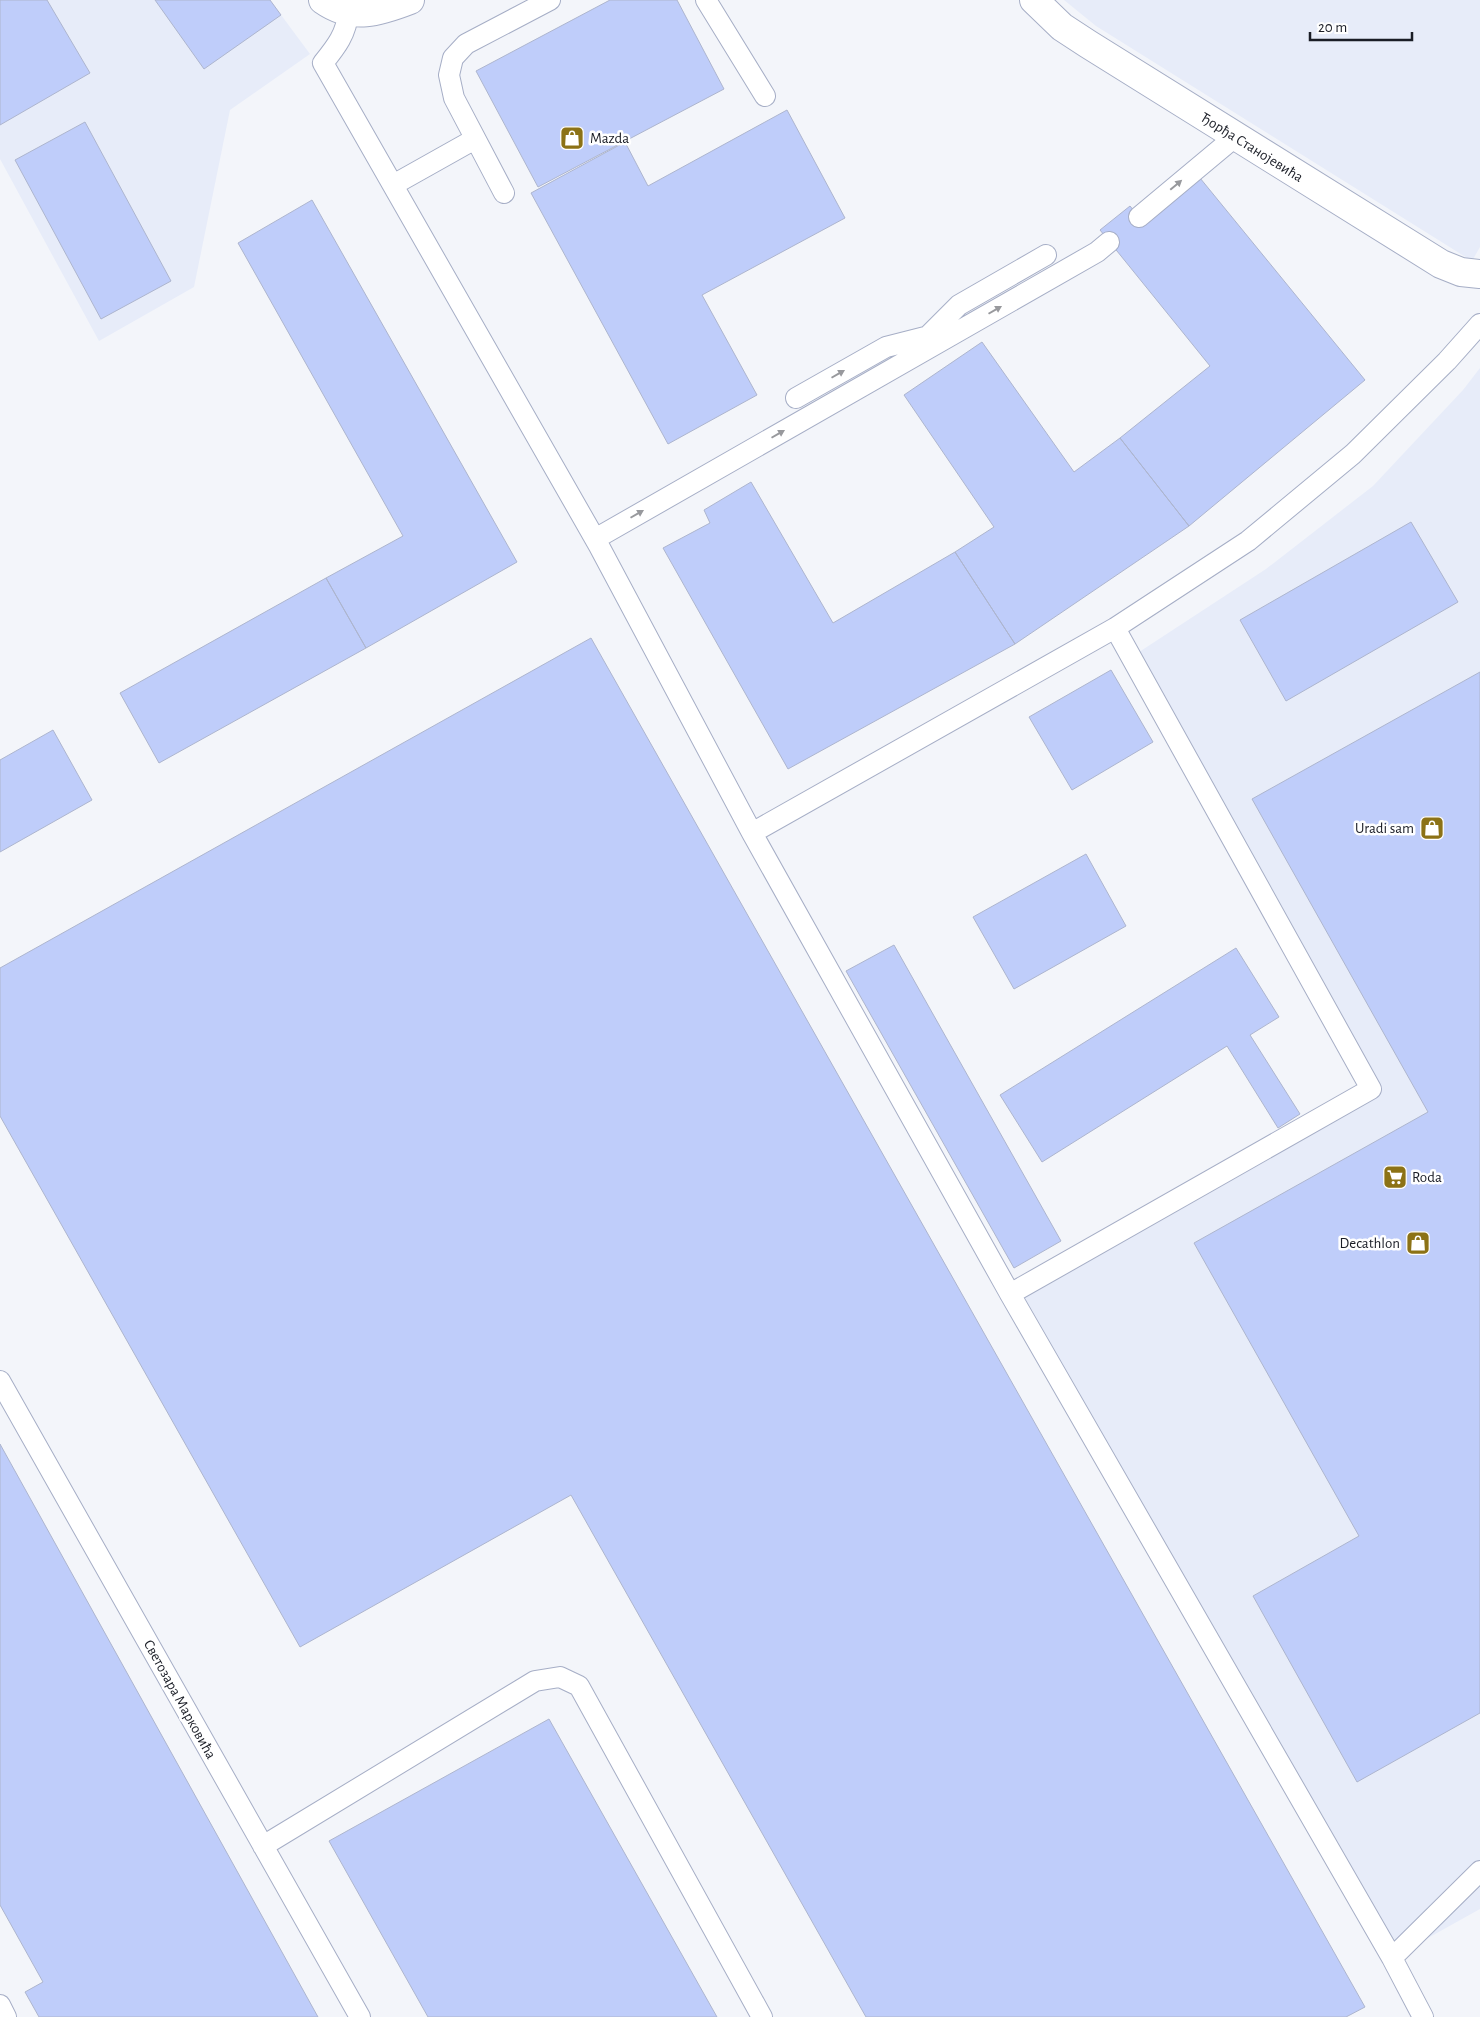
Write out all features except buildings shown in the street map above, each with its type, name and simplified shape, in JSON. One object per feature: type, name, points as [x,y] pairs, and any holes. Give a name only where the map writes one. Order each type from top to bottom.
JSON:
[{"type":"street","points":[[323,0],[331,6],[348,12],[378,12],[410,0]]},
{"type":"street","name":"Ђорђа Станојевића","points":[[1034,0],[1062,27],[1441,264],[1461,272],[1480,274]]},
{"type":"lane","points":[[504,193],[454,98],[449,74],[453,58],[466,44],[550,0]]},
{"type":"lane","points":[[706,0],[765,96]]},
{"type":"lane","points":[[348,12],[342,37],[323,63],[595,538],[752,833],[1010,1294],[1392,1958],[1423,2017]]},
{"type":"lane","points":[[1139,216],[1236,136]]},
{"type":"lane","points":[[393,185],[475,139]]},
{"type":"lane","points":[[595,538],[1096,252],[1109,242]]},
{"type":"lane","points":[[903,363],[959,305],[1046,255]]},
{"type":"lane","points":[[752,833],[1115,628],[1248,541],[1353,454],[1447,361],[1480,324]]},
{"type":"lane","points":[[796,398],[886,347],[963,328]]},
{"type":"lane","points":[[1010,1294],[1371,1089],[1115,628]]},
{"type":"lane","name":"Светозара Марковића","points":[[0,1381],[360,2017]]},
{"type":"lane","points":[[263,1846],[535,1681],[560,1677],[580,1686],[762,2017]]},
{"type":"lane","points":[[1392,1958],[1480,1871]]},
{"type":"lane","points":[[0,2005],[6,2017]]},
{"type":"shaded area","points":[[0,0],[270,0],[310,54],[230,110],[194,287],[99,341],[0,159]]},
{"type":"shaded area","points":[[1064,0],[1480,0],[1480,247],[1472,261],[1096,26]]},
{"type":"shaded area","points":[[1480,368],[1480,1909],[1392,1958],[1010,1294],[1371,1089],[1133,656],[1266,569],[1373,486],[1463,390]]},
{"type":"place","name":"Mazda","points":[[572,138]]},
{"type":"place","name":"Uradi sam","points":[[1432,828]]},
{"type":"place","name":"Roda","points":[[1395,1177]]},
{"type":"place","name":"Decathlon","points":[[1418,1243]]}]
